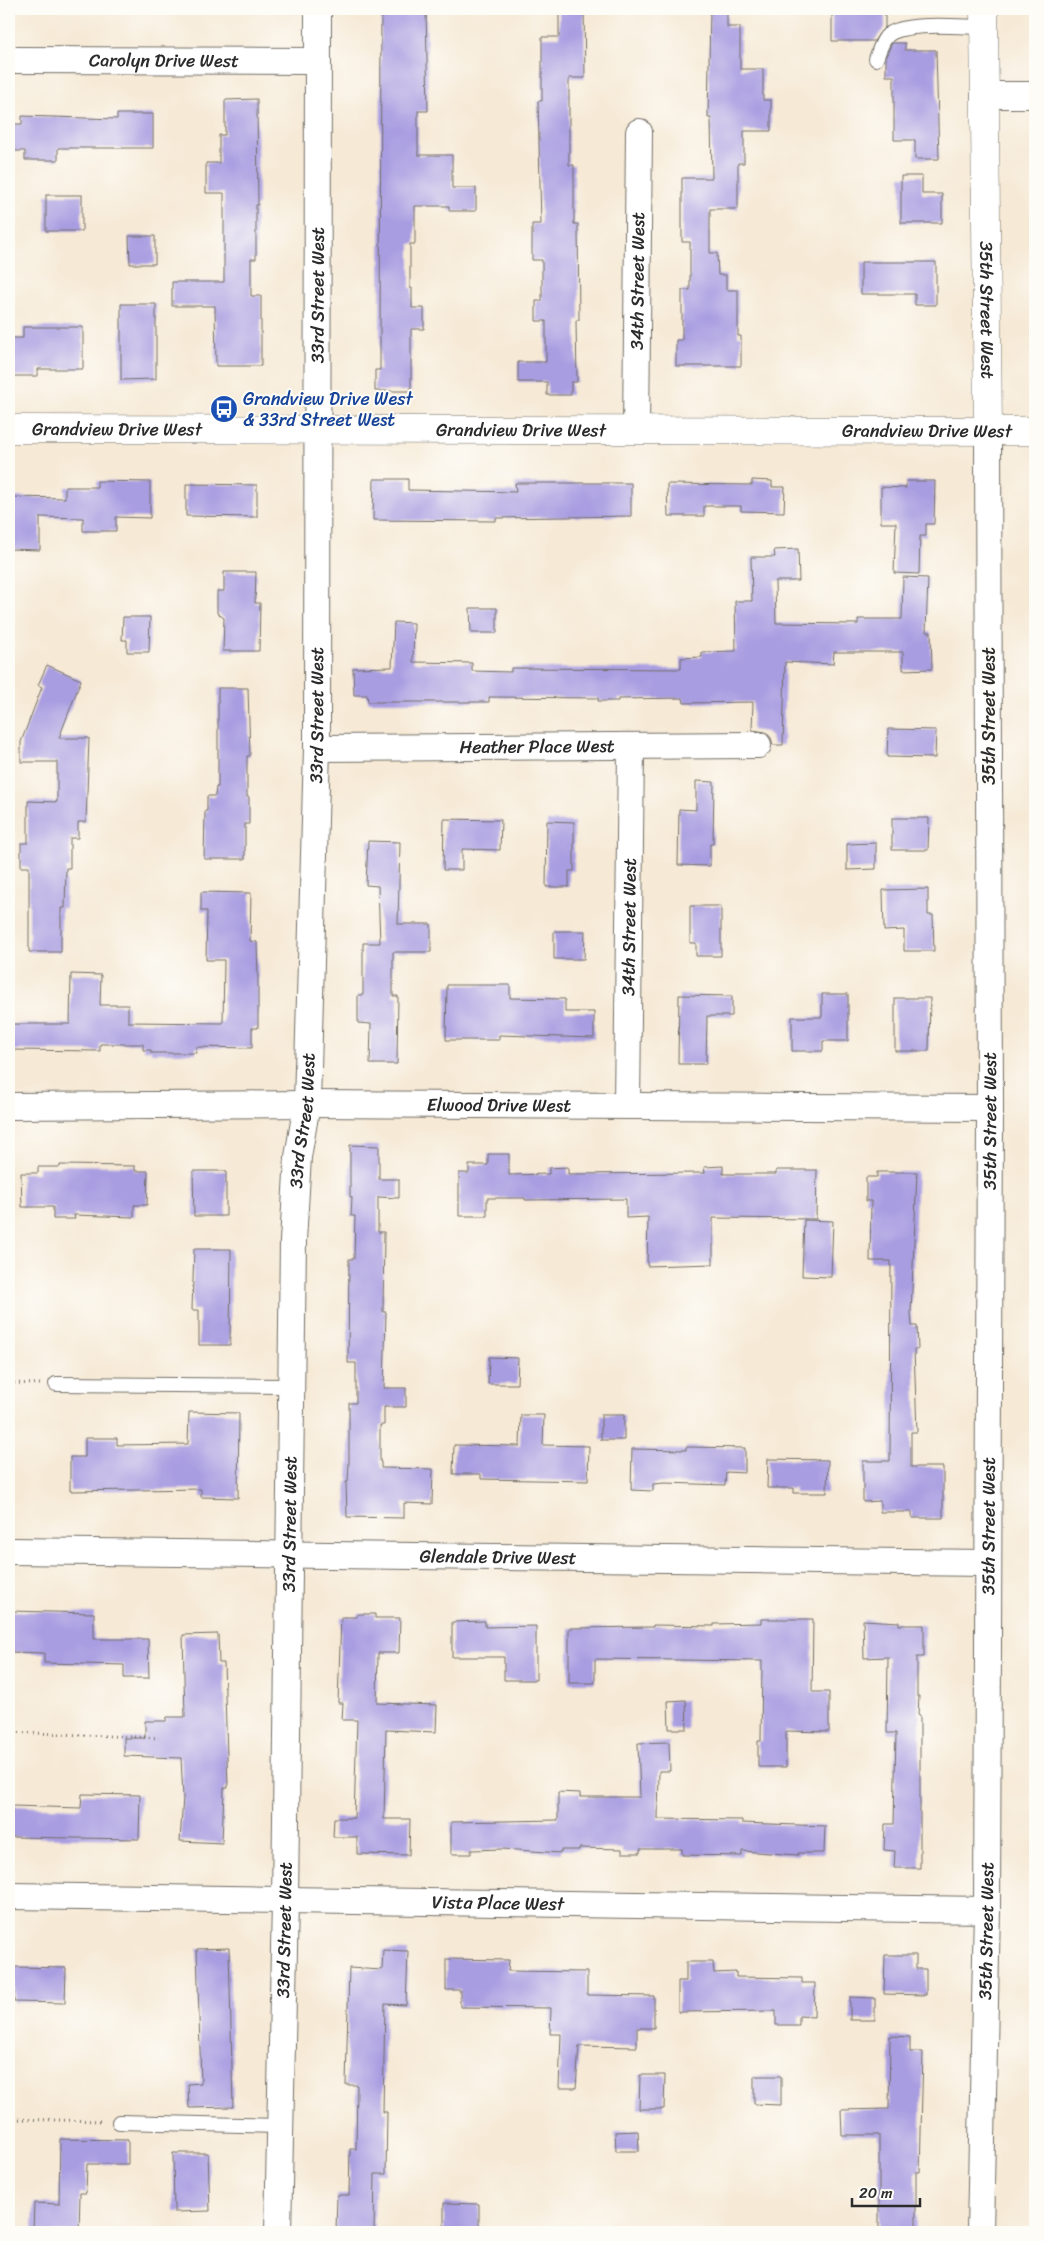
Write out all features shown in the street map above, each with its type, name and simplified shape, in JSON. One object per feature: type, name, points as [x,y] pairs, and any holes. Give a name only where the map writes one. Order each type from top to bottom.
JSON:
[{"type":"street","name":"33rd Street West","points":[[278,2232],[285,1902],[290,1386],[298,1157],[307,1104],[317,748],[318,9]]},
{"type":"street","name":"35th Street West","points":[[980,2232],[988,1910],[990,1108],[988,432],[984,18]]},
{"type":"street","name":"Carolyn Drive West","points":[[9,60],[318,61]]},
{"type":"street","points":[[984,95],[1035,94]]},
{"type":"street","name":"34th Street West","points":[[636,430],[639,132]]},
{"type":"street","name":"Grandview Drive West","points":[[9,429],[1035,432]]},
{"type":"street","name":"Heather Place West","points":[[317,748],[630,748],[758,745]]},
{"type":"street","name":"34th Street West","points":[[627,1106],[630,748]]},
{"type":"street","name":"Elwood Drive West","points":[[9,1106],[307,1104],[990,1108]]},
{"type":"street","name":"Glendale Drive West","points":[[9,1551],[988,1563]]},
{"type":"street","name":"Vista Place West","points":[[9,1896],[285,1902],[988,1910]]},
{"type":"lane","points":[[876,59],[886,36],[895,30],[984,18]]},
{"type":"lane","points":[[56,1384],[290,1386]]},
{"type":"lane","points":[[118,2122],[280,2126]]},
{"type":"path","points":[[9,1383],[56,1384]]},
{"type":"path","points":[[9,1732],[159,1738]]},
{"type":"path","points":[[9,2119],[118,2122]]},
{"type":"building","points":[[381,9],[426,9],[428,111],[418,111],[418,155],[452,155],[452,188],[476,188],[476,211],[449,211],[449,206],[415,206],[415,244],[410,244],[410,288],[412,288],[412,308],[424,308],[424,329],[411,329],[411,391],[375,391],[375,370],[380,370]]},
{"type":"building","points":[[559,9],[584,9],[585,78],[569,78],[569,165],[574,165],[574,224],[578,224],[579,320],[576,320],[577,382],[571,382],[571,395],[547,395],[547,382],[518,382],[518,362],[546,362],[546,321],[536,321],[536,301],[542,301],[542,260],[532,260],[532,224],[541,224],[538,101],[542,101],[542,37],[559,37]]},
{"type":"building","points":[[710,9],[727,9],[727,27],[740,27],[740,69],[763,69],[763,100],[771,100],[771,131],[744,131],[744,163],[738,163],[738,209],[710,209],[710,253],[717,253],[718,275],[726,275],[726,290],[738,290],[738,336],[741,336],[741,366],[676,366],[676,340],[682,340],[682,290],[690,290],[690,242],[682,242],[682,178],[712,178],[711,118],[708,118]]},
{"type":"building","points":[[832,9],[885,9],[885,27],[874,41],[832,41]]},
{"type":"building","points":[[892,43],[905,43],[905,50],[936,50],[939,159],[915,159],[915,140],[894,140],[894,76],[886,76],[886,56]]},
{"type":"building","points":[[257,99],[258,205],[256,205],[256,259],[251,259],[251,296],[261,296],[261,366],[216,366],[215,306],[172,306],[172,282],[224,282],[224,193],[206,193],[206,163],[219,163],[219,135],[225,135],[225,100]]},
{"type":"building","points":[[117,114],[153,114],[153,148],[58,148],[58,160],[25,160],[25,151],[9,151],[9,124],[22,124],[22,116],[117,119]]},
{"type":"building","points":[[901,176],[922,176],[922,194],[942,194],[942,223],[901,223]]},
{"type":"building","points":[[46,195],[82,195],[82,231],[46,231]]},
{"type":"building","points":[[129,236],[155,236],[155,264],[130,264]]},
{"type":"building","points":[[861,262],[936,262],[936,305],[915,305],[915,294],[861,294]]},
{"type":"building","points":[[121,304],[156,304],[156,379],[121,380]]},
{"type":"building","points":[[23,327],[83,327],[83,369],[38,369],[38,376],[9,376],[9,338],[23,338]]},
{"type":"building","points":[[374,479],[408,479],[408,490],[516,492],[515,483],[631,483],[631,516],[496,518],[496,521],[373,520]]},
{"type":"building","points":[[752,480],[772,481],[772,487],[785,487],[784,512],[741,511],[741,506],[704,506],[704,516],[668,516],[667,484],[752,485]]},
{"type":"building","points":[[97,481],[150,482],[150,518],[116,517],[116,531],[83,531],[83,518],[40,517],[40,550],[9,549],[9,508],[12,508],[12,497],[65,498],[65,487],[97,487]]},
{"type":"building","points":[[906,481],[935,481],[934,524],[926,524],[926,536],[920,536],[919,574],[894,573],[896,523],[881,523],[881,487],[906,488]]},
{"type":"building","points":[[186,484],[257,485],[257,517],[186,516]]},
{"type":"building","points":[[798,549],[799,581],[775,581],[776,623],[858,624],[858,619],[902,619],[903,577],[928,578],[926,632],[931,632],[932,669],[903,670],[903,652],[834,652],[833,664],[785,662],[783,745],[773,745],[771,738],[766,732],[752,730],[753,702],[684,703],[683,698],[598,701],[598,698],[489,697],[489,702],[368,702],[367,695],[354,695],[353,668],[392,667],[394,622],[414,623],[413,662],[472,663],[472,671],[511,672],[511,668],[681,669],[681,658],[702,657],[702,652],[736,651],[735,601],[752,601],[751,557],[775,557],[774,550]]},
{"type":"building","points":[[224,572],[256,572],[255,603],[260,603],[259,651],[223,651],[224,618],[217,613],[217,591],[224,591]]},
{"type":"building","points":[[470,608],[497,608],[497,633],[471,633]]},
{"type":"building","points":[[123,617],[150,617],[149,652],[127,652],[127,640],[122,640]]},
{"type":"building","points":[[47,665],[81,680],[59,738],[89,738],[86,822],[78,822],[78,838],[70,838],[70,868],[66,868],[65,908],[61,908],[61,952],[29,952],[29,867],[21,867],[21,843],[28,843],[28,801],[57,802],[57,762],[21,762],[21,742],[42,687],[38,685]]},
{"type":"building","points":[[218,688],[248,688],[250,756],[247,756],[247,797],[249,797],[249,824],[245,824],[245,859],[204,859],[207,796],[215,796],[216,787],[218,787]]},
{"type":"building","points":[[888,729],[936,730],[935,758],[887,757]]},
{"type":"building","points":[[696,781],[714,782],[713,844],[710,844],[710,866],[678,865],[679,809],[696,810]]},
{"type":"building","points":[[892,818],[929,818],[928,850],[892,850]]},
{"type":"building","points":[[444,819],[501,820],[500,850],[462,849],[462,870],[443,870]]},
{"type":"building","points":[[547,821],[574,822],[574,871],[569,871],[569,887],[546,887]]},
{"type":"building","points":[[368,841],[400,842],[398,924],[431,924],[431,952],[393,952],[393,996],[398,996],[397,1064],[370,1064],[371,1024],[358,1023],[358,995],[363,995],[363,943],[380,943],[378,886],[366,885]]},
{"type":"building","points":[[876,843],[876,869],[847,870],[847,844]]},
{"type":"building","points":[[928,889],[928,915],[933,915],[934,951],[904,951],[904,930],[884,931],[883,890]]},
{"type":"building","points":[[201,892],[251,893],[250,941],[257,942],[258,981],[258,1028],[252,1028],[252,1048],[196,1047],[196,1053],[151,1053],[151,1050],[143,1050],[143,1044],[100,1044],[100,1051],[12,1050],[12,1024],[70,1024],[71,974],[101,975],[100,1005],[128,1005],[128,1022],[223,1023],[224,960],[206,960],[207,911],[201,911]]},
{"type":"building","points":[[690,906],[721,906],[721,956],[696,956],[696,943],[690,943]]},
{"type":"building","points":[[554,931],[585,931],[584,959],[554,959]]},
{"type":"building","points":[[447,985],[510,985],[510,998],[565,999],[565,1012],[594,1012],[594,1038],[499,1035],[499,1040],[446,1040]]},
{"type":"building","points":[[822,994],[848,994],[848,1041],[823,1041],[823,1051],[792,1051],[792,1017],[822,1017]]},
{"type":"building","points":[[679,995],[732,996],[732,1016],[707,1016],[706,1064],[678,1064]]},
{"type":"building","points":[[895,998],[930,998],[929,1051],[895,1051]]},
{"type":"building","points":[[350,1145],[379,1146],[379,1179],[399,1179],[399,1198],[378,1197],[378,1232],[384,1232],[383,1312],[386,1312],[384,1388],[406,1388],[406,1407],[384,1407],[384,1425],[380,1425],[380,1462],[381,1468],[433,1469],[432,1504],[404,1503],[404,1518],[347,1517],[346,1482],[348,1482],[349,1462],[349,1403],[356,1403],[356,1363],[348,1363],[349,1259],[354,1259],[355,1216],[351,1216]]},
{"type":"building","points":[[488,1154],[509,1154],[509,1175],[549,1174],[549,1168],[568,1167],[568,1174],[705,1173],[704,1167],[723,1166],[723,1174],[776,1174],[776,1170],[817,1170],[816,1219],[713,1218],[713,1264],[647,1266],[648,1217],[626,1218],[626,1199],[525,1200],[525,1198],[487,1198],[487,1216],[459,1216],[459,1173],[469,1173],[469,1165],[488,1165]]},
{"type":"building","points":[[60,1165],[135,1166],[135,1171],[148,1171],[147,1205],[134,1205],[134,1217],[74,1215],[75,1219],[53,1219],[53,1207],[22,1207],[21,1173],[38,1173],[38,1167],[60,1167]]},
{"type":"building","points":[[193,1171],[226,1171],[226,1216],[194,1216]]},
{"type":"building","points":[[877,1172],[917,1172],[911,1313],[912,1326],[917,1326],[918,1349],[914,1349],[917,1432],[911,1432],[911,1467],[943,1467],[943,1518],[912,1518],[912,1512],[880,1512],[880,1501],[863,1502],[863,1461],[890,1461],[891,1261],[870,1261],[871,1201],[866,1201],[866,1177],[877,1177]]},
{"type":"building","points":[[804,1220],[833,1221],[831,1277],[802,1276]]},
{"type":"building","points":[[194,1249],[231,1249],[230,1345],[199,1345],[199,1310],[192,1310]]},
{"type":"building","points":[[489,1357],[518,1358],[517,1384],[488,1384]]},
{"type":"building","points":[[189,1412],[239,1413],[238,1498],[201,1497],[201,1489],[70,1491],[70,1457],[85,1457],[85,1438],[117,1438],[117,1445],[188,1444]]},
{"type":"building","points":[[521,1415],[544,1415],[543,1445],[589,1446],[588,1481],[481,1479],[481,1474],[453,1474],[454,1445],[520,1446]]},
{"type":"building","points":[[601,1415],[624,1415],[624,1440],[601,1440]]},
{"type":"building","points":[[686,1447],[745,1448],[745,1473],[726,1472],[725,1485],[665,1483],[653,1484],[653,1491],[631,1490],[632,1449],[686,1450]]},
{"type":"building","points":[[768,1459],[828,1460],[827,1493],[794,1493],[794,1488],[767,1488]]},
{"type":"building","points":[[9,1611],[94,1613],[94,1639],[148,1639],[149,1678],[124,1678],[124,1665],[44,1663],[44,1653],[9,1652]]},
{"type":"building","points":[[357,1614],[375,1614],[375,1618],[400,1618],[399,1653],[378,1653],[377,1703],[437,1705],[436,1732],[386,1730],[384,1819],[410,1819],[409,1855],[357,1854],[357,1837],[333,1837],[334,1818],[354,1818],[357,1720],[342,1720],[343,1703],[338,1703],[341,1617],[357,1617]]},
{"type":"building","points":[[761,1619],[813,1619],[812,1692],[829,1692],[829,1732],[786,1731],[786,1767],[758,1767],[758,1741],[761,1741],[762,1661],[595,1659],[595,1683],[569,1683],[569,1628],[653,1627],[653,1625],[714,1626],[714,1624],[761,1623]]},
{"type":"building","points":[[863,1620],[899,1622],[899,1625],[924,1625],[924,1657],[917,1657],[917,1696],[919,1696],[918,1715],[920,1715],[920,1868],[894,1868],[895,1851],[884,1850],[885,1824],[894,1824],[896,1733],[887,1733],[888,1657],[864,1658]]},
{"type":"building","points":[[485,1621],[485,1627],[536,1626],[536,1680],[504,1680],[504,1657],[452,1657],[452,1622]]},
{"type":"building","points":[[218,1634],[219,1663],[224,1663],[228,1788],[224,1788],[222,1843],[180,1841],[183,1797],[181,1758],[124,1756],[124,1738],[145,1738],[145,1721],[166,1721],[167,1717],[185,1717],[183,1635]]},
{"type":"building","points":[[686,1700],[687,1729],[669,1729],[668,1701]]},
{"type":"building","points":[[669,1742],[670,1771],[659,1771],[658,1819],[742,1820],[742,1823],[825,1826],[824,1853],[798,1853],[798,1855],[742,1851],[742,1856],[682,1855],[682,1849],[640,1849],[640,1853],[622,1853],[622,1849],[579,1848],[579,1850],[561,1850],[561,1853],[502,1849],[471,1850],[471,1854],[451,1854],[451,1822],[558,1820],[558,1792],[580,1793],[580,1797],[640,1797],[638,1743]]},
{"type":"building","points":[[82,1794],[140,1795],[139,1839],[11,1837],[12,1806],[81,1808]]},
{"type":"building","points":[[229,1948],[233,2107],[189,2108],[188,2084],[201,2083],[197,1949]]},
{"type":"building","points":[[383,1950],[408,1951],[406,2005],[385,2004],[383,2112],[387,2112],[386,2174],[375,2174],[374,2232],[336,2232],[337,2195],[349,2195],[350,2149],[356,2149],[357,2085],[346,2085],[349,1968],[382,1970]]},
{"type":"building","points":[[885,1955],[916,1955],[916,1969],[926,1969],[926,1995],[884,1994]]},
{"type":"building","points":[[446,1959],[509,1960],[508,1971],[587,1972],[587,1995],[654,1996],[654,2028],[637,2028],[637,2047],[579,2046],[576,2088],[559,2088],[561,2034],[550,2034],[551,2008],[460,2007],[460,1990],[446,1990]]},
{"type":"building","points":[[686,1962],[713,1962],[714,1973],[736,1972],[736,1977],[802,1978],[802,1983],[815,1983],[814,2017],[799,2016],[799,2025],[776,2025],[776,2011],[678,2012],[678,1981],[686,1981]]},
{"type":"building","points":[[14,1967],[66,1968],[65,2003],[14,2002]]},
{"type":"building","points":[[850,1997],[875,1998],[875,2020],[850,2020]]},
{"type":"building","points":[[890,2036],[910,2037],[910,2052],[923,2052],[920,2172],[916,2172],[916,2232],[879,2232],[879,2135],[842,2135],[841,2110],[889,2109]]},
{"type":"building","points":[[640,2075],[665,2075],[664,2109],[639,2109]]},
{"type":"building","points":[[754,2076],[781,2076],[781,2105],[754,2104]]},
{"type":"building","points":[[638,2131],[639,2151],[616,2151],[615,2132]]},
{"type":"building","points":[[60,2139],[128,2140],[128,2164],[87,2164],[86,2193],[80,2193],[79,2232],[33,2232],[34,2203],[59,2204]]},
{"type":"building","points":[[173,2153],[208,2153],[210,2211],[174,2212]]},
{"type":"building","points":[[444,2203],[479,2204],[479,2232],[444,2232]]},
{"type":"place","name":"Grandview Drive West & 33rd Street West","points":[[224,409]]}]
